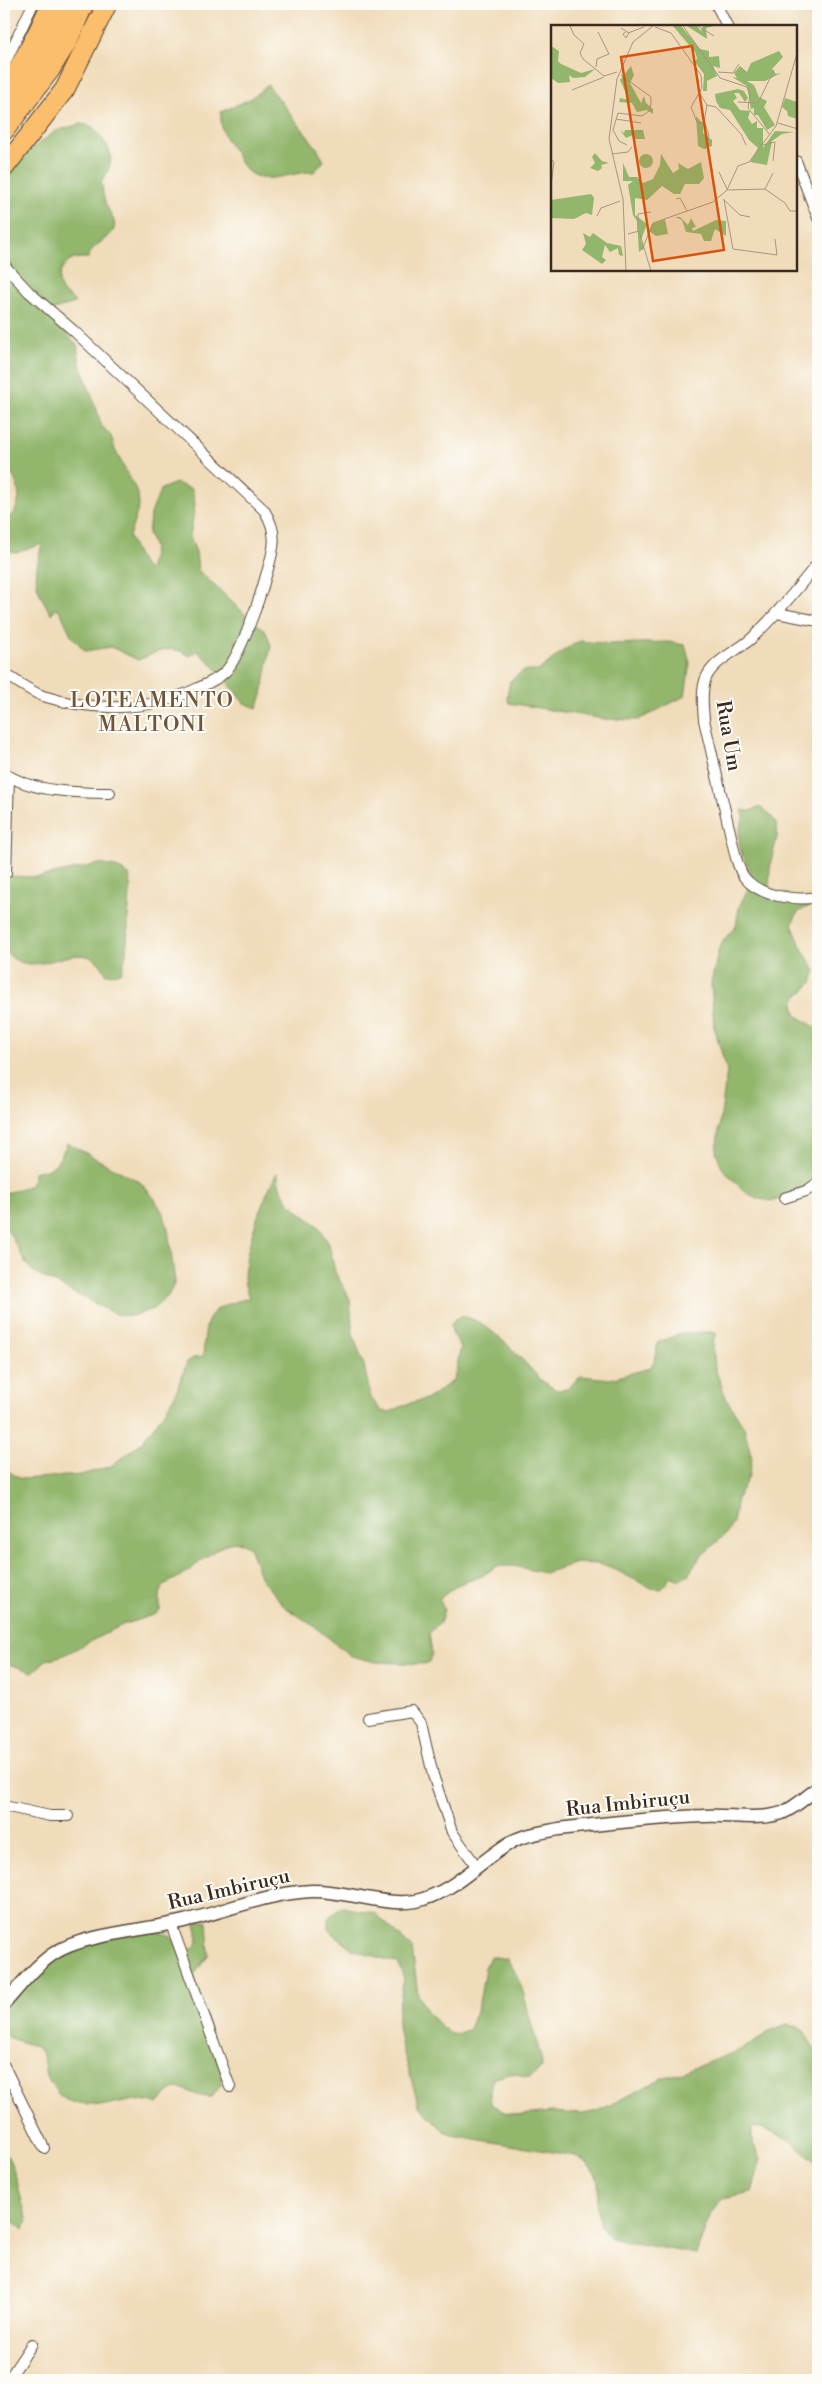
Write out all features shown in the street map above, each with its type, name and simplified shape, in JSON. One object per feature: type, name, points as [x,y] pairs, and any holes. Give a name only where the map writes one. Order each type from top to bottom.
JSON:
[{"type":"highway","points":[[4,94],[31,46],[50,4]]},
{"type":"highway","points":[[4,110],[38,63],[67,4]]},
{"type":"highway","points":[[4,131],[50,70],[67,42],[84,4]]},
{"type":"highway","points":[[4,168],[64,89],[107,4]]},
{"type":"street","points":[[4,65],[33,4]]},
{"type":"street","points":[[716,4],[726,25]]},
{"type":"street","points":[[797,164],[818,218]]},
{"type":"street","points":[[4,264],[29,292],[75,332],[264,510],[272,524],[275,536],[260,596],[234,659],[225,672],[204,685],[159,704],[132,708],[102,706],[42,696],[4,673]]},
{"type":"street","name":"Rua Um","points":[[818,564],[777,613],[750,639],[715,665],[706,678],[702,701],[704,720],[736,858],[743,876],[763,890],[782,896],[808,898],[818,896]]},
{"type":"street","points":[[777,613],[818,621]]},
{"type":"street","points":[[6,873],[6,775],[49,789],[76,793],[110,793]]},
{"type":"street","points":[[784,1198],[806,1191],[818,1183]]},
{"type":"street","points":[[368,1718],[412,1712],[417,1716],[425,1738],[433,1775],[452,1832],[477,1867]]},
{"type":"street","name":"Rua Imbiruçu","points":[[4,2004],[38,1967],[53,1954],[67,1946],[110,1935],[171,1924],[255,1900],[310,1891],[331,1891],[394,1901],[414,1902],[432,1897],[514,1840],[532,1834],[704,1816],[773,1815],[785,1812],[818,1788]]},
{"type":"street","points":[[4,1806],[50,1816],[68,1816]]},
{"type":"street","points":[[171,1924],[230,2087]]},
{"type":"street","points":[[4,2066],[44,2148]]},
{"type":"street","points":[[8,2380],[32,2344]]},
{"type":"green space","points":[[806,4],[818,4],[818,31],[817,29]]},
{"type":"green space","points":[[268,85],[317,148],[324,161],[314,172],[271,178],[254,176],[245,169],[225,137],[221,124],[221,112],[250,99]]},
{"type":"green space","points":[[80,124],[92,126],[108,147],[111,158],[110,165],[101,182],[105,202],[115,226],[111,234],[93,249],[88,258],[74,259],[64,266],[60,274],[59,283],[65,294],[75,303],[54,310],[52,315],[77,344],[80,364],[101,425],[111,436],[115,450],[138,494],[139,506],[129,537],[141,562],[149,571],[154,548],[148,533],[150,516],[161,489],[176,483],[192,489],[195,504],[190,537],[196,552],[198,570],[250,619],[265,630],[271,645],[262,695],[257,708],[244,703],[211,663],[197,651],[190,656],[170,649],[138,660],[111,647],[85,651],[71,635],[60,611],[56,608],[51,614],[40,595],[36,573],[42,544],[16,553],[4,549],[4,521],[15,511],[19,497],[12,473],[4,464],[4,177],[22,156],[56,131]]},
{"type":"green space","points":[[580,641],[611,644],[668,642],[685,645],[690,663],[685,696],[638,720],[604,719],[509,703],[507,697],[510,681],[523,671],[538,671],[564,650]]},
{"type":"green space","points":[[760,807],[774,820],[778,832],[770,866],[769,891],[787,894],[810,906],[798,912],[792,924],[802,949],[816,971],[812,983],[795,999],[794,1003],[796,1015],[818,1029],[818,1183],[792,1196],[773,1201],[759,1199],[745,1192],[722,1168],[716,1151],[727,1071],[714,1027],[711,983],[719,948],[736,926],[739,907],[751,883],[750,869],[742,855],[739,843],[739,831],[744,816],[742,810],[749,811]]},
{"type":"green space","points":[[99,864],[116,867],[129,875],[127,940],[121,973],[106,974],[97,961],[87,956],[75,955],[38,964],[26,964],[14,959],[4,949],[4,876],[40,877]]},
{"type":"green space","points":[[67,1143],[140,1182],[154,1198],[164,1215],[168,1229],[175,1282],[168,1296],[153,1309],[132,1316],[115,1314],[35,1273],[27,1265],[4,1223],[4,1194],[31,1185],[34,1172],[46,1170],[53,1166]]},
{"type":"green space","points":[[277,1173],[280,1187],[289,1203],[318,1226],[329,1244],[335,1272],[350,1299],[353,1335],[364,1365],[371,1398],[381,1411],[390,1412],[407,1404],[429,1398],[454,1380],[461,1347],[453,1335],[451,1326],[457,1318],[466,1317],[477,1321],[489,1329],[514,1351],[541,1380],[557,1390],[567,1389],[581,1376],[610,1379],[650,1368],[654,1361],[658,1342],[682,1333],[711,1332],[717,1334],[713,1341],[715,1369],[727,1400],[744,1427],[752,1459],[749,1476],[737,1498],[733,1522],[728,1532],[701,1556],[687,1576],[680,1580],[670,1576],[666,1585],[661,1589],[651,1588],[610,1567],[598,1564],[576,1563],[545,1573],[513,1566],[497,1566],[482,1576],[457,1585],[439,1599],[444,1609],[440,1623],[429,1633],[432,1653],[430,1662],[424,1664],[376,1662],[351,1656],[311,1624],[285,1607],[261,1579],[249,1547],[241,1543],[233,1543],[215,1551],[183,1575],[165,1585],[161,1592],[160,1610],[156,1614],[122,1625],[64,1655],[46,1660],[33,1672],[12,1665],[4,1667],[4,1464],[8,1471],[21,1479],[81,1475],[111,1466],[141,1443],[164,1413],[176,1393],[187,1362],[193,1358],[203,1356],[206,1330],[211,1315],[225,1306],[249,1298],[244,1278],[247,1253],[260,1210]]},
{"type":"green space","points":[[342,1907],[375,1913],[412,1948],[418,1995],[429,2014],[441,2027],[454,2035],[469,2029],[479,2003],[485,1969],[490,1956],[507,1959],[513,1968],[524,1995],[542,2068],[530,2077],[510,2073],[495,2077],[490,2090],[491,2104],[504,2112],[520,2115],[552,2112],[583,2114],[598,2111],[664,2077],[678,2074],[740,2050],[772,2030],[787,2024],[803,2029],[812,2045],[818,2051],[818,2165],[804,2151],[780,2135],[752,2126],[752,2143],[761,2159],[752,2192],[723,2198],[711,2213],[696,2254],[610,2239],[601,2226],[598,2215],[598,2188],[594,2172],[576,2156],[457,2136],[443,2130],[419,2106],[398,2026],[398,2011],[404,1978],[398,1963],[354,1950],[329,1931],[329,1917]]},
{"type":"green space","points":[[207,1920],[209,1954],[194,1975],[222,2072],[221,2085],[212,2097],[202,2096],[179,2088],[173,2090],[158,2104],[135,2100],[110,2105],[71,2103],[59,2095],[49,2081],[45,2071],[43,2055],[37,2047],[7,2037],[4,2034],[4,2005],[32,1970],[86,1941],[155,1931],[170,1935],[180,1949],[190,1951],[198,1943],[196,1923]]},
{"type":"green space","points":[[4,2150],[9,2158],[28,2221],[23,2230],[15,2222],[4,2218]]},
{"type":"district","name":"LOTEAMENTO MALTONI","points":[[152,713]]}]
